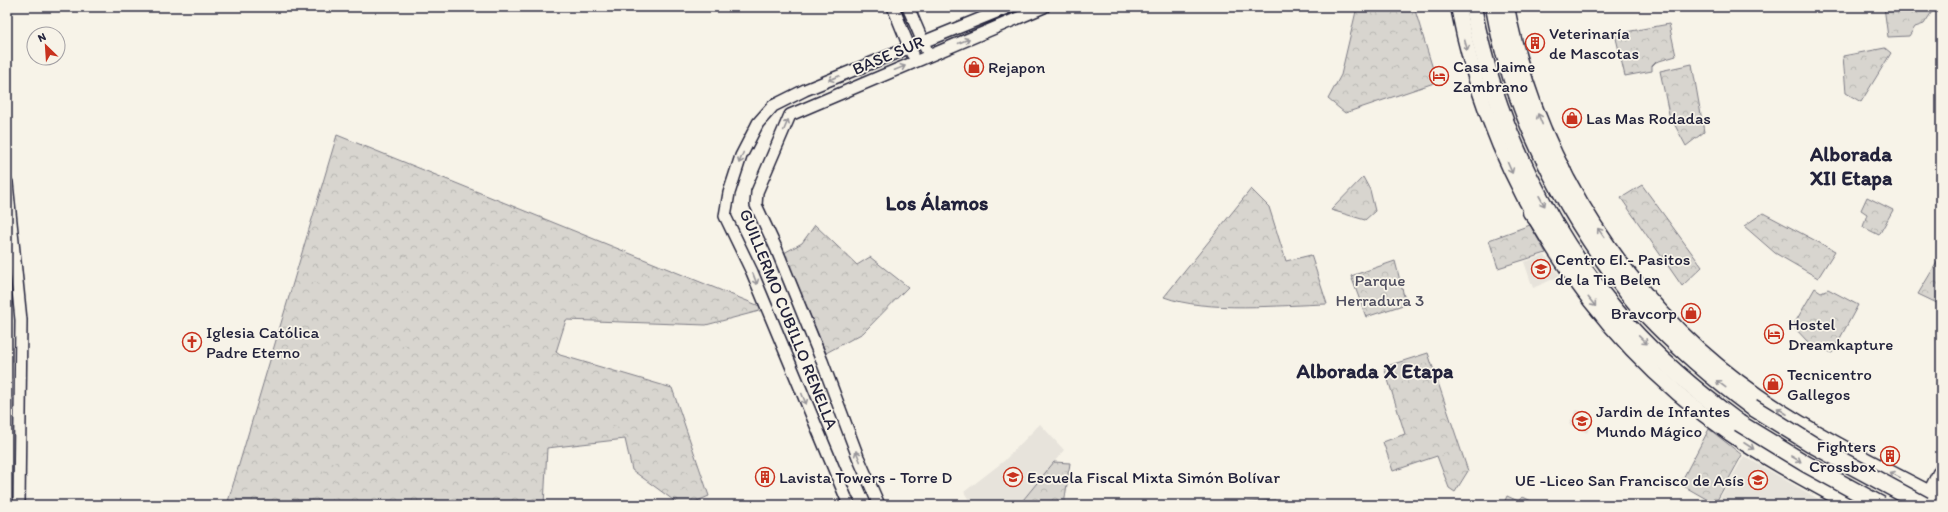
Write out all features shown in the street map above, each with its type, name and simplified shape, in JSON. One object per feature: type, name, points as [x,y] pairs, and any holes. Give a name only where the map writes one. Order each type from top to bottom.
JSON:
[{"type":"highway","points":[[1473,7],[1478,38],[1490,78],[1505,121],[1540,200],[1586,270],[1629,326],[1703,396],[1739,424],[1806,464],[1881,505]]},
{"type":"highway","points":[[1494,7],[1498,33],[1524,113],[1559,191],[1586,235],[1615,276],[1644,312],[1716,380],[1752,407],[1815,446],[1932,501]]},
{"type":"highway","points":[[1561,167],[1586,235]]},
{"type":"highway","points":[[1531,212],[1556,243],[1586,270]]},
{"type":"main road","points":[[1458,7],[1464,38],[1491,123],[1509,166],[1531,212],[1586,295],[1616,332],[1692,405],[1729,433],[1797,476],[1846,502],[1858,496],[1868,488],[1871,478],[1870,471],[1860,456]]},
{"type":"main road","points":[[1506,7],[1535,107],[1561,167],[1596,227],[1624,267],[1653,303],[1722,369],[1758,396],[1819,434],[1860,456],[1939,505]]},
{"type":"main road","points":[[1932,501],[1941,471]]},
{"type":"street","points":[[893,7],[915,62]]},
{"type":"street","points":[[908,7],[928,56]]},
{"type":"street","name":"BASE SUR","points":[[758,123],[773,106],[805,90],[1009,7]]},
{"type":"street","name":"BASE SUR","points":[[771,161],[790,115],[1044,7]]},
{"type":"street","name":"GUILLERMO CUBILLO RENELLA","points":[[758,123],[741,156],[729,193],[725,216],[752,272],[848,505]]},
{"type":"street","name":"GUILLERMO CUBILLO RENELLA","points":[[771,161],[757,192],[756,205],[776,248],[822,361],[858,457],[879,505]]},
{"type":"street","points":[[7,183],[21,320],[19,505]]},
{"type":"shaded area","name":"Centro EI.- Pasitos de la Tia Belen","points":[[1545,255],[1560,276],[1533,288],[1524,262]]},
{"type":"shaded area","name":"Jardin de Infantes Mundo Mágico","points":[[1577,410],[1594,418],[1587,433],[1569,424]]},
{"type":"shaded area","name":"Escuela Fiscal Mixta Simón Bolívar","points":[[1040,424],[1064,450],[1019,505],[972,505],[964,492],[1004,461]]},
{"type":"shaded area","name":"UE -Liceo San Francisco de Asís","points":[[1744,456],[1829,505],[1716,505]]},
{"type":"green space","points":[[1357,7],[1414,7],[1437,82],[1345,113],[1328,99],[1341,75]]},
{"type":"green space","points":[[1884,7],[1935,7],[1924,24],[1915,27],[1909,36],[1888,37]]},
{"type":"green space","points":[[1669,24],[1676,56],[1656,62],[1652,66],[1652,71],[1625,76],[1615,34]]},
{"type":"green space","points":[[1885,48],[1891,53],[1861,102],[1846,93],[1843,56]]},
{"type":"green space","points":[[1692,64],[1704,132],[1686,146],[1669,114],[1660,71]]},
{"type":"green space","points":[[337,135],[767,309],[706,325],[566,320],[556,352],[560,355],[672,388],[709,496],[688,505],[680,505],[632,470],[625,439],[547,448],[544,505],[227,505]]},
{"type":"green space","points":[[1363,177],[1370,190],[1375,211],[1365,220],[1331,210]]},
{"type":"green space","points":[[1642,185],[1702,267],[1682,286],[1621,198]]},
{"type":"green space","points":[[1251,189],[1269,207],[1286,261],[1311,255],[1327,304],[1222,307],[1181,302],[1164,297]]},
{"type":"green space","points":[[1867,197],[1893,210],[1879,235],[1863,227],[1867,214],[1861,210]]},
{"type":"green space","points":[[1763,213],[1835,251],[1818,278],[1775,253],[1744,226]]},
{"type":"green space","points":[[815,225],[857,265],[870,257],[908,287],[863,333],[826,353],[784,253],[802,243]]},
{"type":"green space","points":[[1530,225],[1546,253],[1498,268],[1489,240]]},
{"type":"green space","points":[[1939,259],[1941,260],[1941,300],[1939,304],[1918,294]]},
{"type":"green space","name":"Parque Herradura 3","points":[[1395,261],[1406,304],[1366,317],[1351,276]]},
{"type":"green space","points":[[1815,288],[1821,292],[1828,289],[1858,305],[1832,353],[1807,341],[1793,326]]},
{"type":"green space","points":[[1428,353],[1468,471],[1455,492],[1449,488],[1437,456],[1393,471],[1383,442],[1405,434],[1384,367]]},
{"type":"green space","points":[[1709,429],[1742,455],[1715,504],[1680,484]]},
{"type":"green space","points":[[1054,462],[1070,463],[1064,505],[1019,505]]},
{"type":"green space","points":[[1507,496],[1518,501],[1523,497],[1539,505],[1503,505]]},
{"type":"green space","points":[[1275,500],[1275,505],[1224,505],[1224,504]]},
{"type":"place","name":"Veterinaría de Mascotas","points":[[1535,43]]},
{"type":"place","name":"Rejapon","points":[[974,67]]},
{"type":"place","name":"Casa Jaime Zambrano","points":[[1439,76]]},
{"type":"place","name":"Las Mas Rodadas","points":[[1572,118]]},
{"type":"place","name":"Centro EI.- Pasitos de la Tia Belen","points":[[1541,269]]},
{"type":"place","name":"Bravcorp","points":[[1691,313]]},
{"type":"place","name":"Hostel Dreamkapture","points":[[1774,334]]},
{"type":"place","name":"Iglesia Católica Padre Eterno","points":[[192,342]]},
{"type":"place","name":"Tecnicentro Gallegos","points":[[1773,384]]},
{"type":"place","name":"Jardin de Infantes Mundo Mágico","points":[[1582,421]]},
{"type":"place","name":"Fighters Crossbox","points":[[1890,456]]},
{"type":"place","name":"Lavista Towers - Torre D","points":[[765,477]]},
{"type":"place","name":"Escuela Fiscal Mixta Simón Bolívar","points":[[1013,477]]},
{"type":"place","name":"UE -Liceo San Francisco de Asís","points":[[1758,480]]},
{"type":"district","name":"Alborada XII Etapa","points":[[1851,165]]},
{"type":"district","name":"Los Álamos","points":[[937,202]]},
{"type":"district","name":"Alborada X Etapa","points":[[1375,370]]}]
